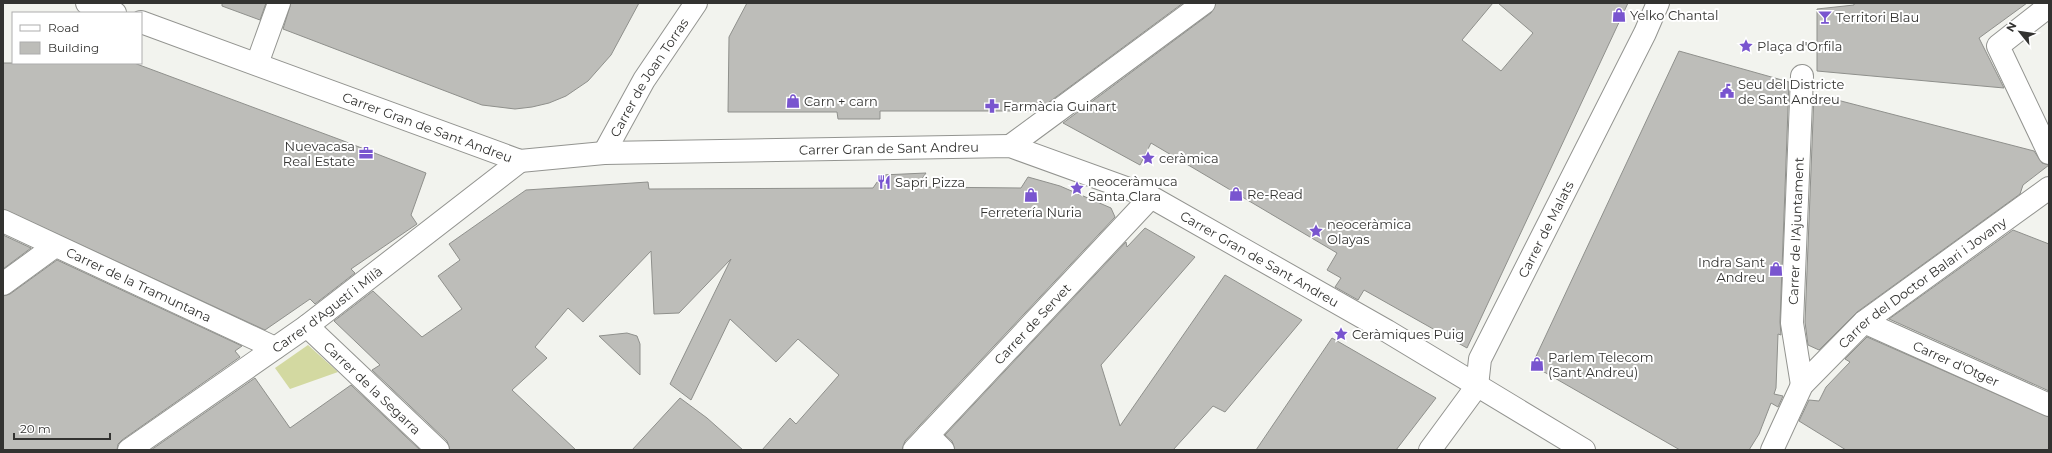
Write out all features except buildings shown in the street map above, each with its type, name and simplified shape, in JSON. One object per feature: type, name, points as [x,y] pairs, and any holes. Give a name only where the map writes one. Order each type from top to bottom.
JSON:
[{"type":"street","points":[[86,3],[111,12]]},
{"type":"street","points":[[257,64],[279,3]]},
{"type":"street","name":"Carrer de Joan Torras","points":[[604,153],[644,80],[696,3]]},
{"type":"street","points":[[1010,146],[1204,3]]},
{"type":"street","name":"Carrer de Malats","points":[[1430,450],[1477,386],[1480,359],[1645,33],[1658,3]]},
{"type":"street","points":[[2049,6],[1998,46],[2049,153]]},
{"type":"street","name":"Carrer Gran de Sant Andreu","points":[[142,22],[520,161],[604,153],[1010,146],[1151,197],[1387,331],[1584,450]]},
{"type":"street","name":"Carrer de l'Ajuntament","points":[[1802,76],[1792,323],[1802,385]]},
{"type":"street","name":"Carrer d'Agustí i Milà","points":[[129,450],[307,326],[520,161]]},
{"type":"street","name":"Carrer del Doctor Balari i Jovany","points":[[1802,385],[1864,322],[2049,188]]},
{"type":"street","name":"Carrer de Servet","points":[[921,442],[1151,197]]},
{"type":"street","name":"Carrer de la Tramuntana","points":[[3,221],[275,348]]},
{"type":"street","points":[[3,284],[55,246]]},
{"type":"street","name":"Carrer d'Otger","points":[[1864,322],[2049,405]]},
{"type":"street","name":"Carrer de la Segarra","points":[[307,326],[438,450]]},
{"type":"street","points":[[1772,450],[1802,385]]},
{"type":"street","points":[[921,442],[944,450]]},
{"type":"green space","points":[[308,345],[338,372],[290,389],[275,368]]},
{"type":"place","name":"Yelko Chantal","points":[[1619,15]]},
{"type":"place","name":"Territori Blau","points":[[1825,17]]},
{"type":"place","name":"Plaça d'Orfila","points":[[1746,46]]},
{"type":"place","name":"Seu del Districte de Sant Andreu","points":[[1727,91]]},
{"type":"place","name":"Carn + carn","points":[[793,101]]},
{"type":"place","name":"Farmàcia Guinart","points":[[992,106]]},
{"type":"place","name":"Nuevacasa Real Estate","points":[[366,153]]},
{"type":"place","name":"ceràmica","points":[[1148,158]]},
{"type":"place","name":"Sapri Pizza","points":[[884,182]]},
{"type":"place","name":"neoceràmuca Santa Clara","points":[[1077,188]]},
{"type":"place","name":"Re-Read","points":[[1236,194]]},
{"type":"place","name":"Ferretería Nuria","points":[[1031,195]]},
{"type":"place","name":"neoceràmica Olayas","points":[[1316,231]]},
{"type":"place","name":"Indra Sant Andreu","points":[[1776,269]]},
{"type":"place","name":"Ceràmiques Puig","points":[[1341,334]]},
{"type":"place","name":"Parlem Telecom (Sant Andreu)","points":[[1537,364]]}]
